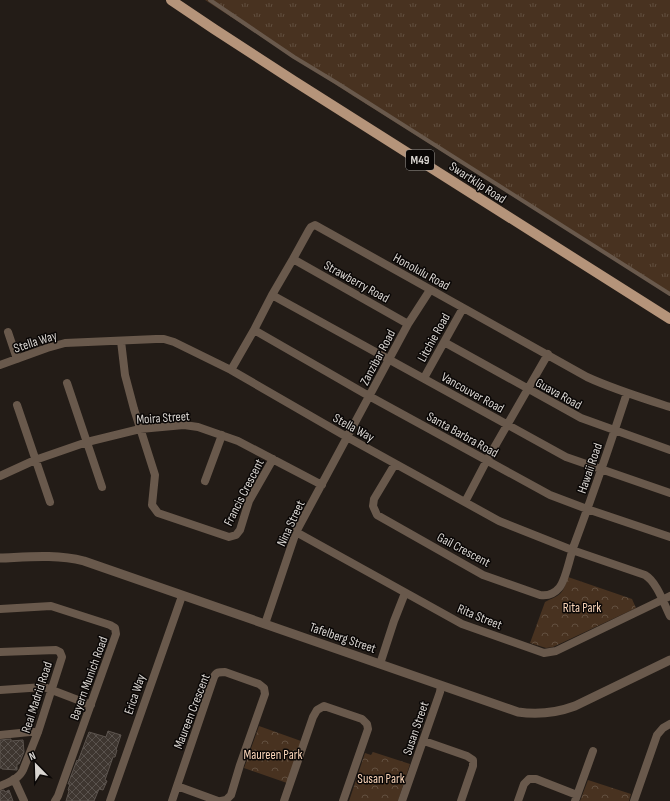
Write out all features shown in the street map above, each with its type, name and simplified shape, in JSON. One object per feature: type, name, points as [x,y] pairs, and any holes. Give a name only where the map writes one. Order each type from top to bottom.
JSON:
[{"type":"main road","name":"Swartklip Road","points":[[171,0],[294,81],[670,319]]},
{"type":"street","name":"Honolulu Road","points":[[231,370],[310,228],[317,226],[587,377],[627,393],[670,407]]},
{"type":"street","name":"Strawberry Road","points":[[293,259],[408,324]]},
{"type":"street","name":"Zanzibar Road","points":[[348,437],[408,324],[430,290]]},
{"type":"street","name":"Vancouver Road","points":[[272,295],[566,457],[670,493]]},
{"type":"street","name":"Litchie Road","points":[[424,378],[463,308]]},
{"type":"street","name":"Santa Barbra Road","points":[[254,330],[369,396],[550,495],[670,537]]},
{"type":"street","points":[[8,332],[17,359]]},
{"type":"street","name":"Stella Way","points":[[0,365],[65,343],[156,339],[164,339],[174,342],[231,370],[395,464],[507,525],[572,550],[645,575],[652,580],[666,598],[670,616]]},
{"type":"street","points":[[121,341],[125,375],[140,429]]},
{"type":"street","name":"Guava Road","points":[[444,342],[581,418],[670,450]]},
{"type":"street","points":[[465,502],[487,460],[548,354]]},
{"type":"street","points":[[67,383],[102,487]]},
{"type":"street","name":"Hawaii Road","points":[[572,550],[588,509],[627,393]]},
{"type":"street","points":[[17,405],[50,502]]},
{"type":"street","name":"Moira Street","points":[[0,476],[35,460],[87,442],[140,429],[189,425],[198,426],[238,441],[322,485]]},
{"type":"street","name":"Francis Crescent","points":[[140,429],[155,475],[152,505],[158,513],[229,537],[236,536],[240,530],[249,501],[273,459]]},
{"type":"street","points":[[205,481],[222,435]]},
{"type":"street","name":"Nina Street","points":[[265,624],[296,532],[348,437]]},
{"type":"street","name":"Gail Crescent","points":[[395,464],[374,499],[373,506],[376,515],[483,575],[540,595],[548,595],[556,591],[561,585],[572,550]]},
{"type":"street","name":"Rita Street","points":[[296,532],[462,624],[544,653],[556,651],[666,598]]},
{"type":"street","name":"Tafelberg Street","points":[[0,558],[61,557],[84,561],[518,712],[547,713],[561,711],[575,706],[670,660]]},
{"type":"street","points":[[380,664],[405,593]]},
{"type":"street","name":"Erica Way","points":[[110,801],[182,596]]},
{"type":"street","name":"Bayern Munich Road","points":[[0,609],[50,606],[110,625],[115,628],[116,634],[55,801]]},
{"type":"street","name":"Real Madrid Road","points":[[0,652],[53,650],[58,651],[61,654],[62,660],[38,732],[22,773],[14,779]]},
{"type":"street","name":"Maureen Crescent","points":[[172,801],[216,674],[219,672],[224,672],[259,684],[264,688],[265,694],[231,795],[226,800],[221,801]]},
{"type":"street","name":"Susan Street","points":[[402,801],[442,686]]},
{"type":"street","points":[[0,690],[42,687],[91,704]]},
{"type":"street","points":[[284,801],[313,717],[316,710],[324,706],[362,719],[367,724],[368,729],[344,801]]},
{"type":"street","points":[[634,801],[656,735],[670,724]]},
{"type":"street","points":[[0,735],[38,732]]},
{"type":"street","points":[[424,741],[467,756],[472,760],[473,766],[461,801]]},
{"type":"street","points":[[518,801],[524,784],[529,779],[536,779],[576,798],[593,751]]},
{"type":"street","points":[[0,786],[14,779],[24,801]]},
{"type":"street","points":[[177,786],[218,801]]},
{"type":"lane","points":[[210,0],[294,57],[670,294]]},
{"type":"green space","points":[[205,0],[670,0],[670,295],[352,95]]},
{"type":"green space","name":"Rita Park","points":[[568,577],[632,599],[636,608],[553,647],[546,648],[530,643],[545,602],[563,591]]},
{"type":"green space","name":"Maureen Park","points":[[259,726],[301,741],[287,783],[244,768]]},
{"type":"green space","name":"Susan Park","points":[[373,752],[410,764],[398,801],[349,801],[365,753],[371,755]]},
{"type":"green space","points":[[588,780],[631,794],[629,801],[580,801]]},
{"type":"building","points":[[108,731],[121,735],[115,757],[113,757],[105,780],[107,781],[103,790],[99,789],[94,801],[66,801],[70,784],[68,784],[89,732],[106,737]]},
{"type":"building","points":[[11,739],[11,741],[23,740],[24,752],[19,764],[17,764],[17,770],[0,768],[0,740]]},
{"type":"building","points":[[4,790],[5,792],[9,790],[13,801],[0,801],[0,791]]}]
